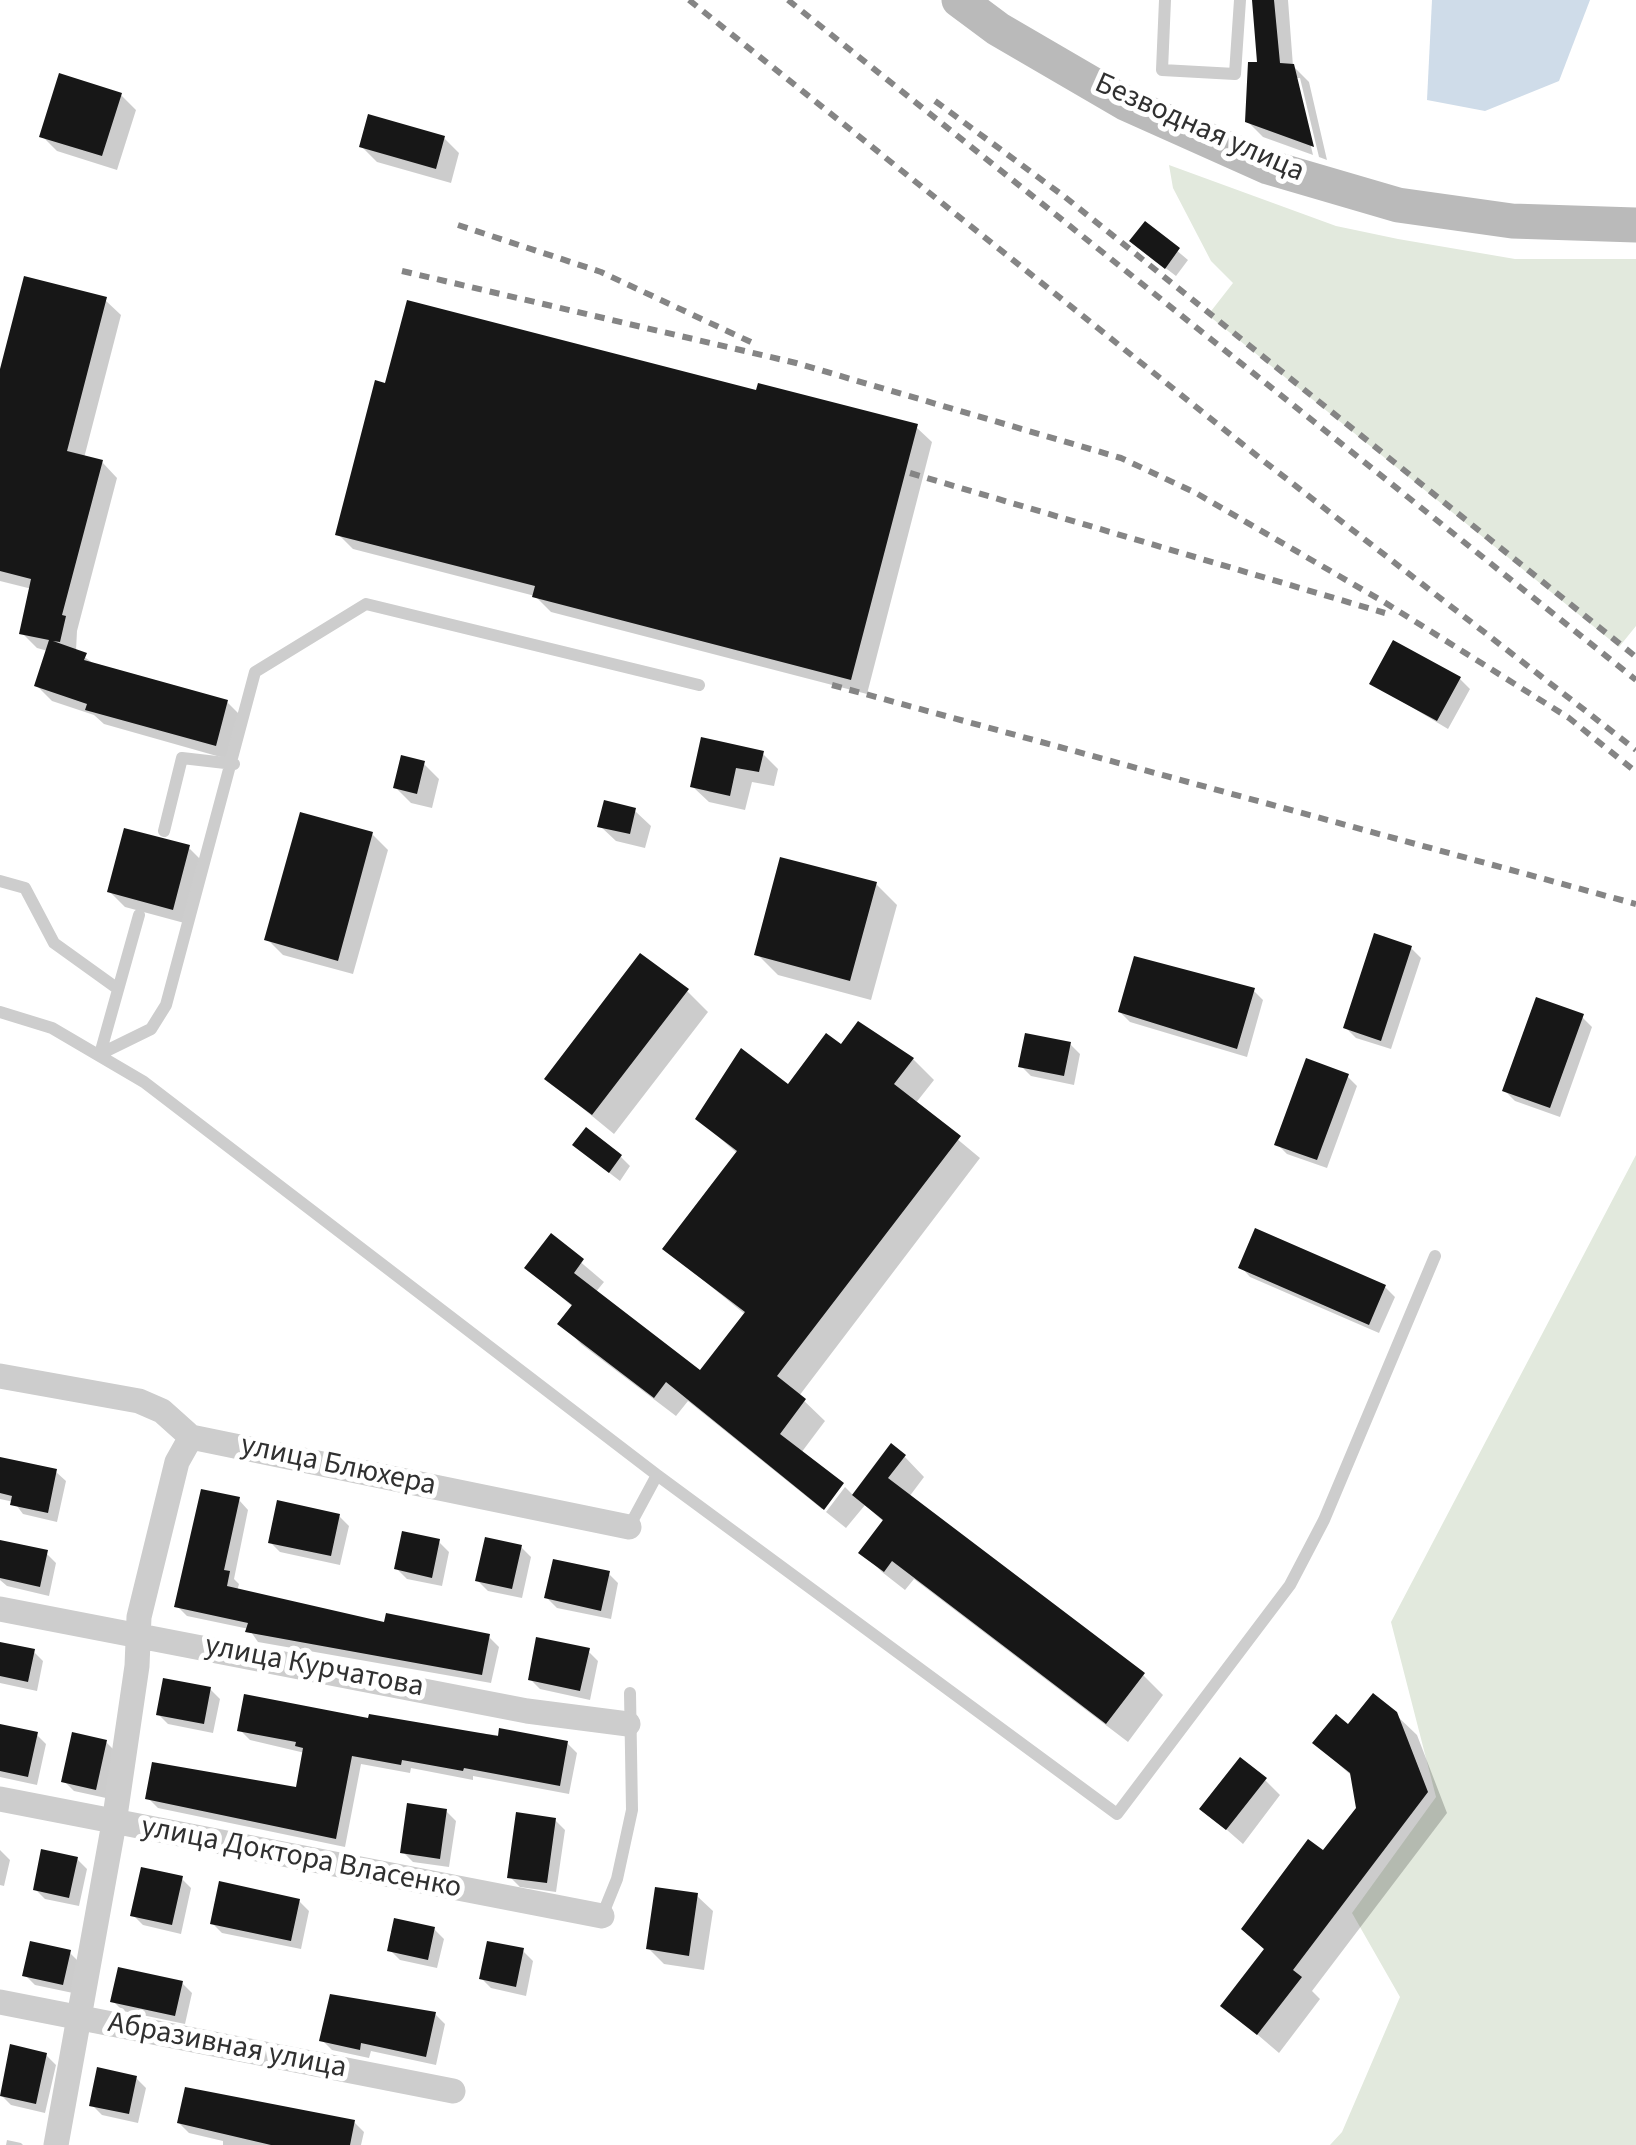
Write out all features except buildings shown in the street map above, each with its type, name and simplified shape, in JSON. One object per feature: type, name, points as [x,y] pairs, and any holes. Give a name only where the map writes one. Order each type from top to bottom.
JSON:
[{"type":"main road","name":"Безводная улица","points":[[960,0],[998,29],[1125,102],[1268,166],[1398,205],[1512,220],[1635,224]]},
{"type":"street","name":"улица Блюхера","points":[[0,1376],[138,1401],[162,1411],[191,1437],[629,1526]]},
{"type":"street","points":[[56,2145],[114,1823],[137,1666],[136,1634],[177,1462],[191,1437]]},
{"type":"street","name":"улица Курчатова","points":[[0,1609],[527,1711],[628,1724]]},
{"type":"street","name":"улица Доктора Власенко","points":[[0,1800],[602,1916]]},
{"type":"street","name":"Абразивная улица","points":[[0,2002],[454,2091]]},
{"type":"lane","points":[[1165,0],[1162,70],[1235,74],[1240,0]]},
{"type":"lane","points":[[100,1054],[152,1029],[166,1005],[234,764],[255,672],[366,604],[699,684]]},
{"type":"lane","points":[[164,832],[182,758],[234,764]]},
{"type":"lane","points":[[0,881],[25,888],[54,943],[118,989]]},
{"type":"lane","points":[[100,1054],[138,915]]},
{"type":"lane","points":[[0,1012],[52,1028],[157,1092],[658,1475],[1117,1814],[1290,1586],[1324,1520],[1435,1256]]},
{"type":"lane","name":"улица Блюхера","points":[[629,1526],[658,1475]]},
{"type":"lane","points":[[602,1916],[617,1879],[632,1810],[630,1693]]},
{"type":"shaded area","points":[[1169,165],[1336,226],[1398,239],[1515,259],[1636,259],[1636,626],[1619,647],[1208,315],[1233,283],[1211,261],[1173,188]]},
{"type":"shaded area","points":[[1636,1155],[1636,2145],[1330,2145],[1342,2132],[1400,1997],[1352,1913],[1436,1797],[1391,1622]]},
{"type":"water","points":[[1432,0],[1590,0],[1559,81],[1485,111],[1427,100]]},
{"type":"railway","points":[[689,0],[1261,459],[1636,750]]},
{"type":"railway","points":[[788,0],[1636,680]]},
{"type":"railway","points":[[935,101],[1065,197],[1636,657]]},
{"type":"railway","points":[[458,225],[601,272],[755,344]]},
{"type":"railway","points":[[402,271],[796,363],[1121,458],[1196,493],[1384,602],[1569,718],[1636,772]]},
{"type":"railway","points":[[910,473],[1385,613]]},
{"type":"railway","points":[[832,685],[1636,904]]}]
